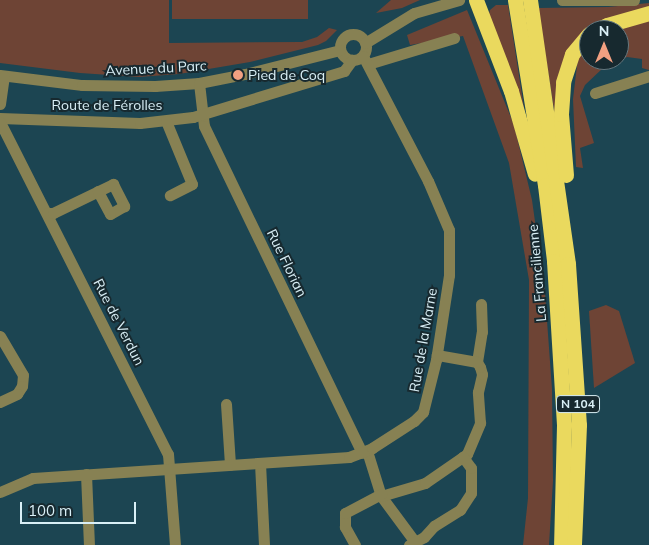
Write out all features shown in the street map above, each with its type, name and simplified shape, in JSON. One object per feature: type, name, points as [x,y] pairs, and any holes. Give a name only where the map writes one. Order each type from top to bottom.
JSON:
[{"type":"highway","points":[[476,0],[511,91],[535,174],[544,229],[561,262]]},
{"type":"highway","name":"La Francilienne","points":[[515,0],[545,185],[561,262],[564,426],[561,545]]},
{"type":"highway","name":"La Francilienne","points":[[530,0],[579,425],[574,545]]},
{"type":"highway","points":[[624,20],[649,13]]},
{"type":"highway","points":[[561,262],[572,243],[562,141],[562,90],[570,59],[579,44]]},
{"type":"street","points":[[365,42],[414,13],[459,0]]},
{"type":"street","points":[[562,0],[634,0]]},
{"type":"street","points":[[349,35],[357,35],[365,42],[366,50],[361,60],[344,58],[340,50],[340,42],[349,35]]},
{"type":"street","name":"Route de Férolles","points":[[0,118],[115,123],[166,120],[203,114],[344,71],[361,60],[454,38]]},
{"type":"street","name":"Avenue du Parc","points":[[2,75],[82,85],[155,86],[199,83],[246,74],[340,50]]},
{"type":"street","name":"Rue de la Marne","points":[[0,492],[34,478],[349,457],[365,452],[414,421],[423,412],[437,355],[449,275],[449,230],[428,182],[361,60]]},
{"type":"street","points":[[0,104],[2,75]]},
{"type":"street","points":[[595,93],[649,76]]},
{"type":"street","name":"Rue Florian","points":[[199,83],[204,126],[365,452],[381,495],[412,544]]},
{"type":"street","points":[[166,120],[192,184],[170,195]]},
{"type":"street","name":"Rue de Verdun","points":[[0,122],[35,194],[48,213],[164,443],[171,469],[176,545]]},
{"type":"street","points":[[48,213],[98,191]]},
{"type":"street","points":[[355,545],[345,527],[345,514],[381,495],[425,483],[468,454],[480,423],[478,392],[482,374],[477,362],[482,332],[481,304]]},
{"type":"street","points":[[0,336],[23,375],[22,386],[17,394],[0,402]]},
{"type":"street","points":[[437,355],[477,362]]},
{"type":"street","points":[[226,404],[230,465]]},
{"type":"street","points":[[412,544],[424,537],[434,526],[460,510],[472,493],[471,468],[463,457]]},
{"type":"street","points":[[260,463],[264,545]]},
{"type":"street","points":[[86,474],[89,545]]},
{"type":"shaded area","points":[[0,0],[169,0],[169,43],[302,42],[317,37],[329,28],[337,30],[326,41],[318,45],[250,62],[179,74],[139,77],[80,73],[0,63]]},
{"type":"shaded area","points":[[172,0],[308,0],[308,19],[172,19]]},
{"type":"shaded area","points":[[391,0],[420,0],[402,8],[376,13]]},
{"type":"shaded area","points":[[649,3],[649,11],[621,20],[579,20],[579,55],[555,116],[538,8],[608,7]]},
{"type":"shaded area","points":[[496,5],[508,5],[529,140],[488,17],[490,10]]},
{"type":"shaded area","points":[[467,10],[514,125],[532,200],[545,293],[552,389],[553,481],[549,545],[523,545],[528,498],[529,280],[509,163],[463,36],[410,45],[407,35]]},
{"type":"shaded area","points":[[649,18],[649,70],[642,68],[642,59],[629,57],[629,24]]},
{"type":"shaded area","points":[[579,55],[579,70],[601,70],[585,85],[580,96],[594,143],[580,148],[583,168],[576,167],[573,99]]},
{"type":"shaded area","points":[[606,305],[619,311],[635,363],[594,388],[589,311]]},
{"type":"place","name":"Pied de Coq","points":[[238,75]]}]
